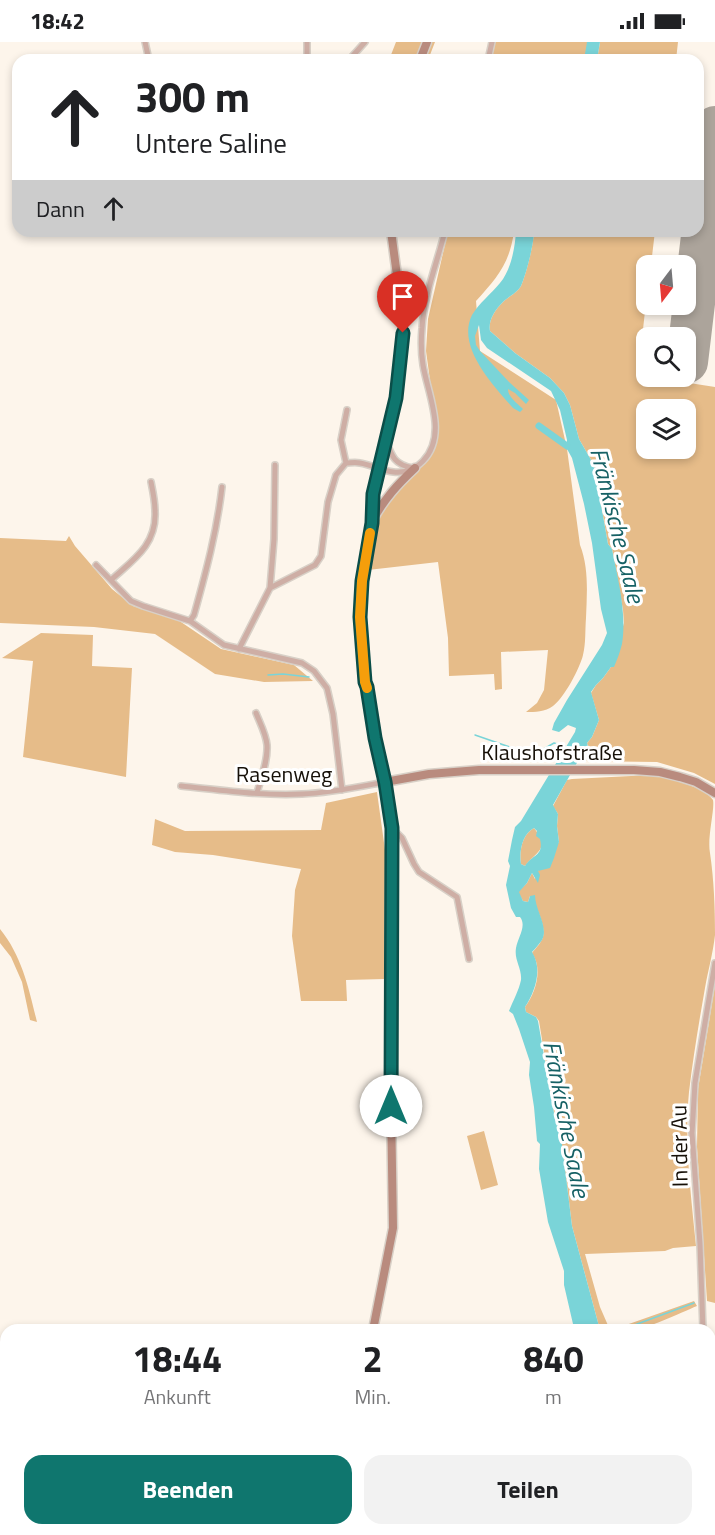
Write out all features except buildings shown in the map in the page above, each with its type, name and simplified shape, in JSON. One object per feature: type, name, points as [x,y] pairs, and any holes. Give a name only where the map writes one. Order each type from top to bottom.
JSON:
[{"type":"main road","points":[[374,1324],[393,1228],[392,828],[365,682],[360,617],[362,581],[372,523],[373,494],[396,398],[403,333],[392,237]]},
{"type":"main road","points":[[372,523],[381,504],[391,491],[415,468]]},
{"type":"main road","name":"Klaushofstraße","points":[[385,782],[429,774],[479,770],[634,770],[660,772],[680,777],[696,782],[715,793]]},
{"type":"street","points":[[354,54],[365,42]]},
{"type":"street","points":[[346,463],[360,463],[393,472],[404,472],[415,468],[430,453],[435,423],[423,366],[422,329],[427,298],[443,237]]},
{"type":"street","points":[[270,588],[315,564],[321,556],[328,502],[336,476],[346,463],[341,440],[347,410]]},
{"type":"street","points":[[386,441],[396,462],[415,468]]},
{"type":"street","points":[[239,649],[270,588],[274,539],[275,465]]},
{"type":"street","points":[[111,580],[143,551],[150,539],[155,511],[151,482]]},
{"type":"street","points":[[190,621],[194,615],[210,558],[222,487]]},
{"type":"street","points":[[96,565],[131,601],[190,621],[224,645],[302,663],[315,671],[327,688],[333,714],[342,790]]},
{"type":"street","points":[[256,713],[267,745],[267,755],[257,793]]},
{"type":"street","name":"Rasenweg","points":[[181,786],[257,793],[300,794],[342,790],[385,782]]},
{"type":"street","points":[[392,828],[402,838],[419,872],[457,897],[469,959]]},
{"type":"street","name":"In der Au","points":[[704,1324],[692,1133],[695,1083],[715,963]]},
{"type":"shaded area","points":[[396,42],[435,42],[430,54],[391,54]]},
{"type":"shaded area","points":[[492,42],[590,42],[589,54],[489,54]]},
{"type":"shaded area","points":[[600,42],[678,42],[677,54],[598,54]]},
{"type":"shaded area","points":[[447,237],[513,237],[506,261],[476,301],[480,351],[556,400],[567,449],[580,545],[586,572],[587,599],[583,655],[567,690],[553,706],[547,709],[526,712],[537,703],[544,690],[548,650],[501,652],[502,689],[495,690],[494,674],[449,676],[448,638],[438,562],[368,570],[379,509],[430,453],[435,417],[426,351],[428,319]]},
{"type":"shaded area","points":[[534,237],[654,237],[652,255],[636,255],[636,315],[645,315],[643,327],[636,327],[636,387],[696,387],[696,384],[715,387],[715,784],[694,773],[657,762],[578,761],[579,756],[589,749],[587,743],[599,720],[591,693],[611,667],[624,623],[623,610],[594,465],[579,439],[570,405],[564,393],[550,378],[515,353],[490,331],[491,319],[495,312],[521,286]]},
{"type":"shaded area","points":[[69,536],[112,589],[133,606],[178,620],[221,649],[294,665],[313,681],[264,682],[215,674],[155,634],[94,627],[0,623],[0,538],[66,541]]},
{"type":"shaded area","points":[[41,633],[93,635],[92,666],[132,668],[126,777],[23,757],[33,661],[2,658]]},
{"type":"shaded area","points":[[651,775],[694,787],[713,800],[709,847],[715,935],[696,1040],[687,1130],[696,1246],[665,1251],[585,1254],[600,1307],[607,1324],[598,1324],[572,1226],[561,1136],[554,1113],[539,1021],[526,1012],[525,1007],[532,994],[538,973],[532,953],[544,932],[538,910],[530,896],[528,902],[523,901],[518,892],[527,883],[532,873],[535,879],[538,871],[559,842],[558,814],[553,806],[567,780]]},
{"type":"shaded area","points":[[377,792],[385,850],[384,979],[346,980],[347,1001],[301,1001],[292,936],[295,890],[301,869],[213,855],[175,852],[152,845],[155,819],[185,831],[321,830],[326,803]]},
{"type":"shaded area","points":[[534,828],[542,846],[525,866],[521,864],[522,844],[527,834]]},
{"type":"shaded area","points":[[0,929],[8,939],[19,962],[28,985],[37,1022],[30,1020],[22,982],[11,957],[0,943]]},
{"type":"shaded area","points":[[715,985],[715,1303],[707,1301],[697,1147],[698,1089]]},
{"type":"shaded area","points":[[484,1131],[498,1185],[481,1190],[467,1136]]},
{"type":"shaded area","points":[[694,1301],[697,1306],[654,1324],[629,1324]]},
{"type":"water","points":[[587,42],[600,42],[598,54],[585,54]]},
{"type":"water","points":[[515,237],[534,237],[521,286],[495,312],[491,319],[490,331],[515,353],[550,378],[564,393],[570,405],[579,439],[594,465],[608,544],[612,549],[623,608],[622,644],[614,667],[611,667],[591,692],[599,720],[587,743],[589,749],[579,756],[553,805],[558,814],[559,842],[554,858],[550,868],[538,871],[540,875],[538,883],[532,873],[519,892],[523,901],[528,902],[530,896],[535,895],[543,924],[544,935],[532,952],[537,966],[536,980],[525,1007],[526,1012],[536,1017],[538,1021],[554,1113],[561,1136],[572,1226],[598,1324],[573,1324],[564,1285],[564,1271],[548,1222],[539,1169],[540,1144],[537,1141],[529,1075],[530,1062],[513,1014],[509,1011],[521,980],[516,948],[523,924],[511,908],[506,885],[515,827],[521,821],[575,732],[576,728],[568,725],[559,732],[552,730],[554,723],[607,633],[584,504],[572,458],[567,449],[560,410],[551,391],[487,348],[481,340],[479,325],[475,336],[476,345],[480,351],[529,400],[526,404],[508,389],[511,397],[523,409],[520,412],[513,408],[479,365],[469,340],[468,327],[472,315],[504,278],[512,258]],"holes":[[[534,828],[537,831],[536,836],[540,839],[539,852],[525,866],[521,864],[522,844],[527,834]]]},
{"type":"waterway","points":[[539,426],[567,446]]},
{"type":"waterway","points":[[268,675],[309,677]]},
{"type":"waterway","points":[[475,735],[527,753]]},
{"type":"waterway","points":[[535,754],[554,743],[567,747]]},
{"type":"waterway","points":[[637,1324],[694,1303]]},
{"type":"runway","points":[[704,219],[715,127]]},
{"type":"runway","points":[[691,327],[702,237]]},
{"type":"slow traffic","points":[[367,688],[360,617],[362,581],[370,533]]},
{"type":"route","points":[[391,1106],[392,828],[365,682],[360,617],[362,581],[372,523],[373,494],[396,398],[403,333]]},
{"type":"water label","name":"Fränkische Saale","points":[[618,525]]},
{"type":"water label","name":"Fränkische Saale","points":[[567,1119]]}]
